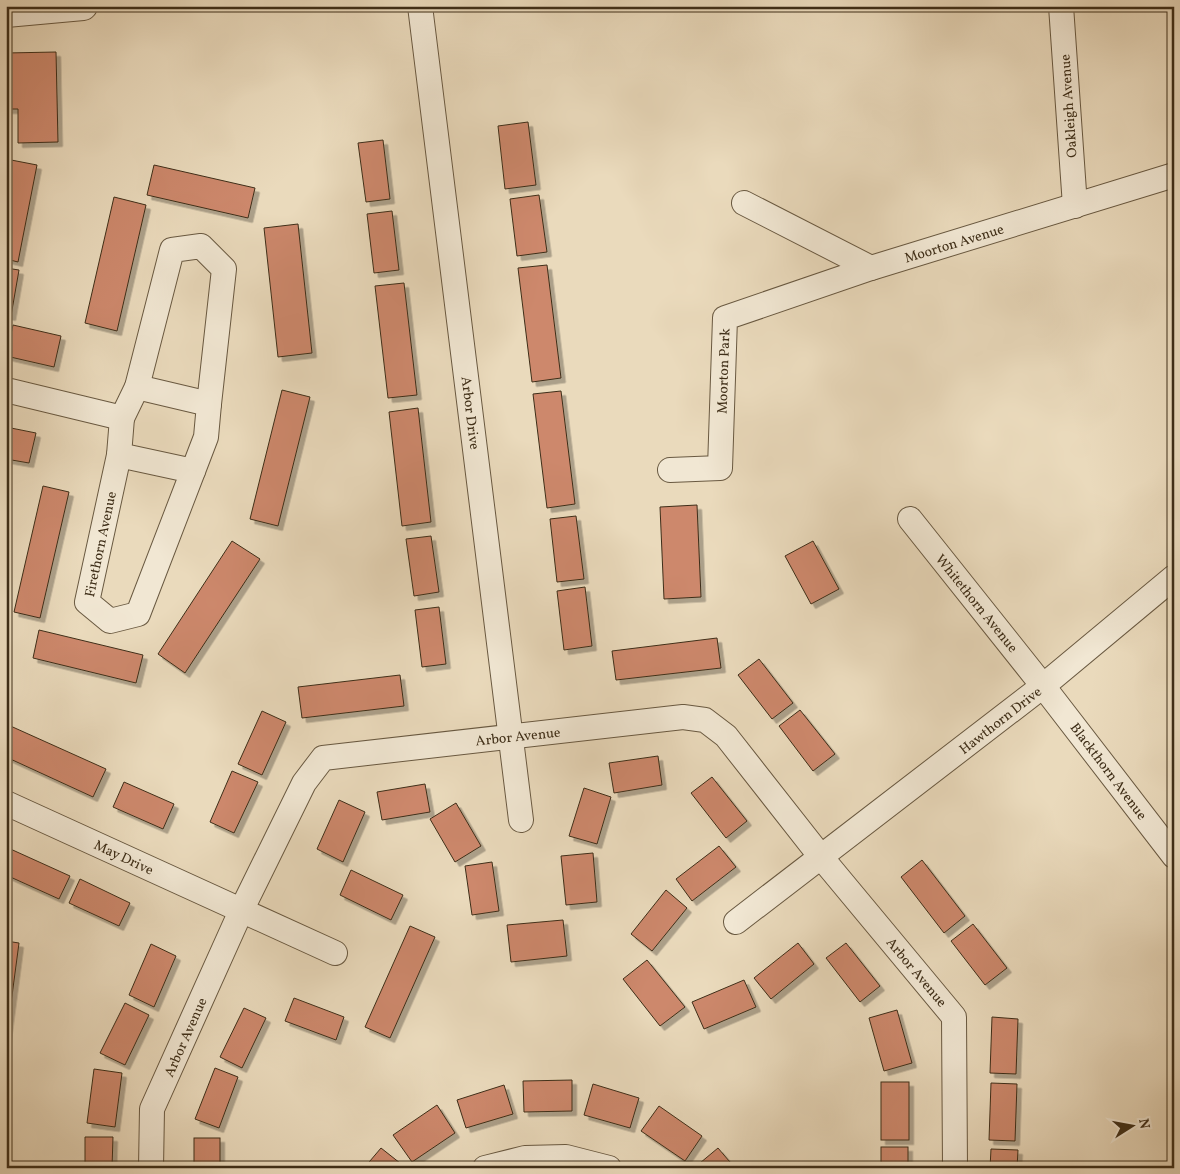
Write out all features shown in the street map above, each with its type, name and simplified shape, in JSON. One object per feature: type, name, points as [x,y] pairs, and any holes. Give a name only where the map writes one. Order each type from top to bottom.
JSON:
[{"type":"street","points":[[6,13],[83,6]]},
{"type":"street","name":"Arbor Drive","points":[[420,6],[521,820]]},
{"type":"street","name":"Oakleigh Avenue","points":[[1061,6],[1075,206]]},
{"type":"street","name":"Moorton Avenue","points":[[871,268],[1174,175]]},
{"type":"street","points":[[744,203],[871,268]]},
{"type":"street","name":"Firethorn Avenue","points":[[201,246],[224,269],[206,437],[138,614],[110,621],[86,602],[119,455],[122,418],[137,387],[172,250],[201,246]]},
{"type":"street","name":"Moorton Park","points":[[670,470],[720,468],[725,318],[871,268]]},
{"type":"street","points":[[137,387],[209,404]]},
{"type":"street","points":[[6,390],[122,418]]},
{"type":"street","points":[[119,455],[192,471]]},
{"type":"street","name":"Whitethorn Avenue","points":[[910,520],[1043,686]]},
{"type":"street","name":"Hawthorn Drive","points":[[822,857],[1043,686],[1174,577]]},
{"type":"street","name":"Blackthorn Avenue","points":[[1043,686],[1174,856]]},
{"type":"street","name":"Arbor Avenue","points":[[151,1168],[152,1109],[241,911],[304,783],[323,758],[683,717],[706,720],[726,736],[822,857],[954,1017],[955,1168]]},
{"type":"street","name":"May Drive","points":[[6,803],[241,911]]},
{"type":"street","points":[[736,922],[822,857]]},
{"type":"street","points":[[241,911],[335,953]]},
{"type":"street","points":[[485,1168],[525,1158],[566,1156],[609,1168]]},
{"type":"building","points":[[56,52],[58,142],[18,143],[18,109],[6,109],[6,53]]},
{"type":"building","points":[[528,122],[536,185],[505,189],[498,126]]},
{"type":"building","points":[[383,140],[390,199],[366,202],[358,143]]},
{"type":"building","points":[[6,159],[37,165],[18,262],[6,259]]},
{"type":"building","points":[[154,165],[255,188],[248,218],[147,195]]},
{"type":"building","points":[[539,195],[547,252],[517,256],[510,199]]},
{"type":"building","points":[[114,197],[146,205],[117,331],[85,323]]},
{"type":"building","points":[[392,211],[399,270],[374,273],[367,214]]},
{"type":"building","points":[[298,224],[312,353],[278,357],[264,228]]},
{"type":"building","points":[[547,265],[561,378],[532,382],[518,268]]},
{"type":"building","points":[[6,268],[19,270],[11,316],[6,315]]},
{"type":"building","points":[[404,283],[417,395],[388,398],[375,286]]},
{"type":"building","points":[[13,325],[61,336],[54,367],[6,356]]},
{"type":"building","points":[[282,390],[310,397],[278,526],[250,519]]},
{"type":"building","points":[[561,391],[575,504],[547,508],[533,394]]},
{"type":"building","points":[[418,408],[431,522],[402,526],[389,412]]},
{"type":"building","points":[[6,427],[36,433],[29,463],[6,459]]},
{"type":"building","points":[[43,486],[69,492],[40,618],[14,612]]},
{"type":"building","points":[[697,505],[701,597],[664,599],[660,507]]},
{"type":"building","points":[[576,516],[584,579],[557,582],[550,519]]},
{"type":"building","points":[[431,536],[439,592],[414,596],[406,539]]},
{"type":"building","points":[[232,541],[260,559],[185,673],[158,654]]},
{"type":"building","points":[[813,541],[839,589],[811,604],[785,556]]},
{"type":"building","points":[[585,587],[592,646],[564,650],[557,591]]},
{"type":"building","points":[[439,607],[446,664],[422,667],[415,610]]},
{"type":"building","points":[[39,630],[143,655],[136,683],[33,658]]},
{"type":"building","points":[[717,638],[721,668],[616,680],[612,651]]},
{"type":"building","points":[[759,659],[793,703],[772,719],[738,675]]},
{"type":"building","points":[[400,675],[404,706],[302,718],[298,687]]},
{"type":"building","points":[[800,710],[835,754],[813,771],[779,726]]},
{"type":"building","points":[[262,711],[286,722],[262,775],[238,764]]},
{"type":"building","points":[[6,724],[106,769],[93,797],[6,757]]},
{"type":"building","points":[[658,756],[662,785],[614,793],[609,763]]},
{"type":"building","points":[[232,771],[258,782],[234,833],[210,822]]},
{"type":"building","points":[[712,777],[747,821],[726,838],[691,793]]},
{"type":"building","points":[[124,782],[174,804],[163,829],[113,807]]},
{"type":"building","points":[[425,784],[430,812],[382,820],[377,792]]},
{"type":"building","points":[[584,788],[611,797],[597,844],[569,836]]},
{"type":"building","points":[[339,800],[365,812],[343,862],[317,849]]},
{"type":"building","points":[[456,803],[481,846],[455,862],[430,819]]},
{"type":"building","points":[[719,846],[736,867],[692,901],[676,879]]},
{"type":"building","points":[[6,847],[70,876],[59,899],[6,875]]},
{"type":"building","points":[[593,853],[597,902],[566,905],[561,856]]},
{"type":"building","points":[[922,860],[965,916],[944,933],[901,877]]},
{"type":"building","points":[[492,862],[499,911],[472,915],[465,866]]},
{"type":"building","points":[[351,870],[403,895],[391,920],[340,895]]},
{"type":"building","points":[[80,879],[130,903],[119,926],[69,903]]},
{"type":"building","points":[[666,890],[687,908],[652,951],[631,934]]},
{"type":"building","points":[[563,920],[567,956],[511,962],[507,925]]},
{"type":"building","points":[[973,924],[1007,968],[985,985],[951,941]]},
{"type":"building","points":[[410,926],[435,937],[390,1038],[365,1027]]},
{"type":"building","points":[[6,941],[19,943],[6,1041]]},
{"type":"building","points":[[798,943],[814,964],[771,999],[754,978]]},
{"type":"building","points":[[846,943],[880,986],[860,1002],[826,958]]},
{"type":"building","points":[[151,944],[176,956],[154,1007],[129,995]]},
{"type":"building","points":[[647,960],[685,1007],[660,1026],[623,979]]},
{"type":"building","points":[[744,980],[756,1007],[704,1029],[692,1002]]},
{"type":"building","points":[[294,998],[344,1017],[336,1040],[285,1021]]},
{"type":"building","points":[[125,1003],[149,1015],[125,1065],[100,1053]]},
{"type":"building","points":[[244,1008],[266,1018],[242,1068],[220,1057]]},
{"type":"building","points":[[897,1010],[912,1063],[884,1071],[869,1018]]},
{"type":"building","points":[[992,1017],[1018,1019],[1016,1074],[990,1073]]},
{"type":"building","points":[[215,1068],[238,1077],[219,1128],[195,1119]]},
{"type":"building","points":[[94,1069],[122,1073],[115,1127],[87,1123]]},
{"type":"building","points":[[572,1080],[572,1111],[524,1112],[523,1081]]},
{"type":"building","points":[[881,1082],[909,1082],[909,1140],[881,1140]]},
{"type":"building","points":[[991,1083],[1017,1084],[1015,1141],[989,1140]]},
{"type":"building","points":[[593,1084],[639,1098],[630,1128],[584,1115]]},
{"type":"building","points":[[504,1085],[513,1114],[466,1128],[457,1100]]},
{"type":"building","points":[[437,1105],[455,1133],[412,1162],[393,1135]]},
{"type":"building","points":[[659,1106],[702,1136],[685,1161],[641,1131]]},
{"type":"building","points":[[85,1137],[113,1137],[112,1168],[85,1168]]},
{"type":"building","points":[[194,1138],[220,1138],[220,1168],[194,1168]]},
{"type":"building","points":[[881,1147],[908,1147],[908,1168],[881,1168]]},
{"type":"building","points":[[381,1148],[405,1167],[364,1168]]},
{"type":"building","points":[[718,1148],[735,1168],[694,1168]]},
{"type":"building","points":[[991,1149],[1018,1150],[1017,1168],[990,1168]]}]
